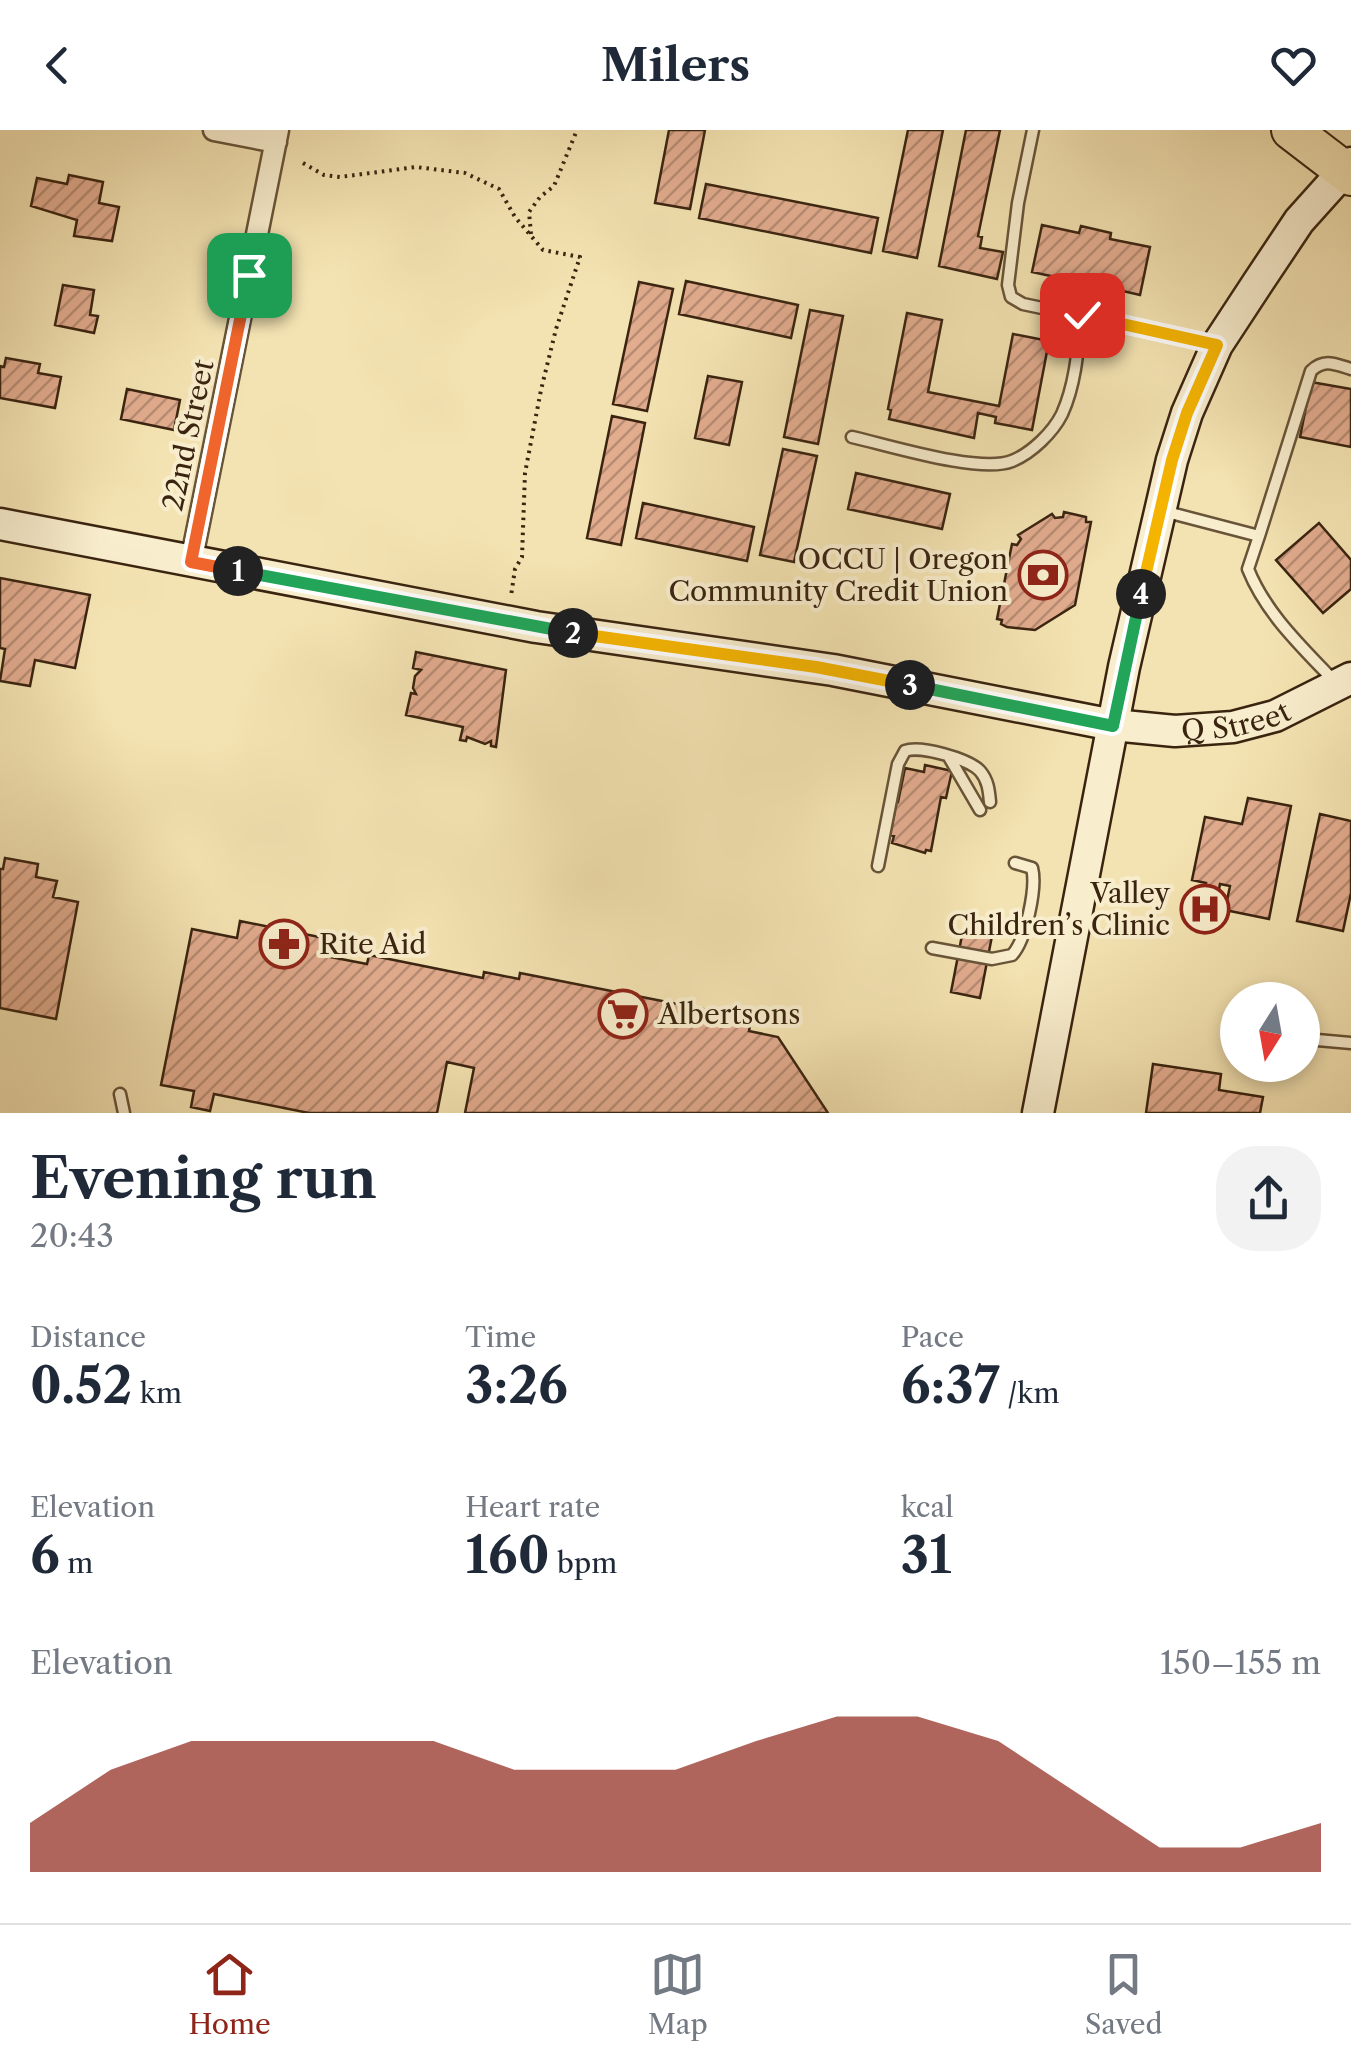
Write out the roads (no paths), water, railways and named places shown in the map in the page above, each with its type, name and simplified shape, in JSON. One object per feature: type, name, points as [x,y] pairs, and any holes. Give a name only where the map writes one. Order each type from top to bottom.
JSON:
[{"type":"highway","points":[[1291,130],[1348,170]]},
{"type":"main road","points":[[1038,1113],[1113,726],[1160,510],[1187,413],[1217,345],[1299,221],[1348,170]]},
{"type":"main road","name":"Q Street","points":[[0,524],[507,621],[833,670],[1113,726],[1175,732],[1233,727],[1275,716],[1345,682]]},
{"type":"street","points":[[214,130],[277,136]]},
{"type":"street","name":"22nd Street","points":[[191,562],[277,136]]},
{"type":"lane","points":[[1033,130],[1018,203],[1008,285],[1011,298],[1022,304],[1217,345]]},
{"type":"lane","points":[[852,437],[988,465],[1012,461],[1042,442],[1061,416],[1074,375],[1082,315]]},
{"type":"lane","points":[[1345,682],[1281,624],[1257,592],[1248,569],[1311,372],[1326,362],[1351,369]]},
{"type":"lane","points":[[1160,510],[1260,536]]},
{"type":"lane","points":[[878,866],[901,755],[911,748],[977,767],[984,776],[990,802]]},
{"type":"lane","points":[[949,757],[980,810]]},
{"type":"lane","points":[[932,948],[992,959],[1012,955],[1023,936],[1034,880],[1032,868],[1015,863]]},
{"type":"lane","points":[[1320,1040],[1351,1043]]},
{"type":"lane","points":[[120,1094],[124,1113]]},
{"type":"place","name":"OCCU | Oregon Community Credit Union","points":[[1043,575]]},
{"type":"place","name":"Valley Children’s Clinic","points":[[1205,909]]},
{"type":"place","name":"Rite Aid","points":[[284,944]]},
{"type":"place","name":"Albertsons","points":[[623,1014]]}]
